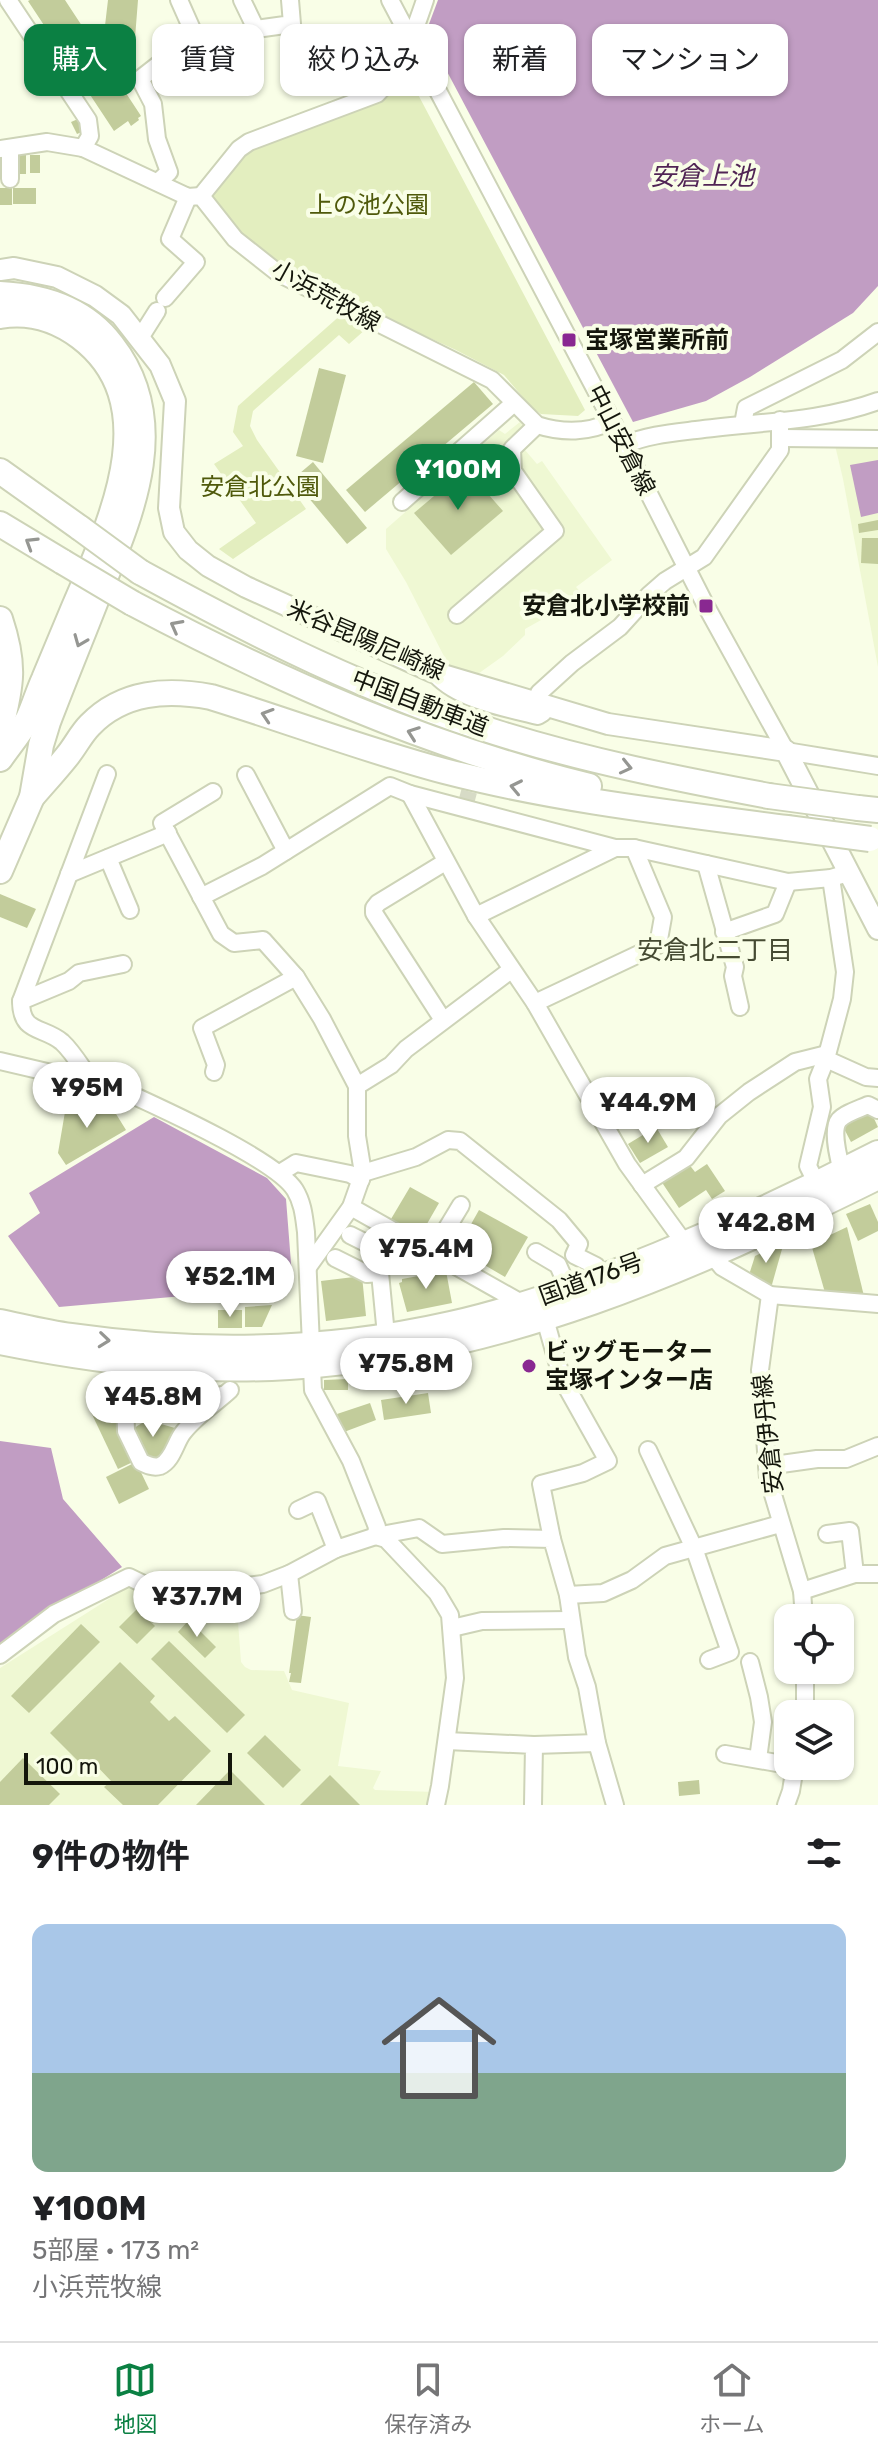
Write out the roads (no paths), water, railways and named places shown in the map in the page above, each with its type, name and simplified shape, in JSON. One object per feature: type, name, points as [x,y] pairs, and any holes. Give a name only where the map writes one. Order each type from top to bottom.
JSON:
[{"type":"highway","points":[[0,294],[37,297],[63,306],[95,326],[128,369],[140,404],[143,433],[139,478],[129,517],[48,722],[32,797],[0,871]]},
{"type":"highway","points":[[0,316],[33,315],[72,331],[89,344],[101,357],[119,391],[126,445],[112,515],[29,717],[0,759]]},
{"type":"highway","points":[[0,471],[78,532]]},
{"type":"highway","name":"中国自動車道","points":[[0,489],[78,532],[140,572],[243,628],[415,704],[498,733],[592,759],[769,796],[868,809]]},
{"type":"highway","name":"中国自動車道","points":[[0,524],[132,603],[226,653],[322,697],[490,760],[666,804],[787,828],[874,839]]},
{"type":"highway","points":[[0,619],[10,648],[11,668],[0,730]]},
{"type":"highway","points":[[32,797],[90,725],[113,706],[141,695],[189,693],[235,704],[374,751],[445,771],[612,805],[787,828]]},
{"type":"highway","name":"国道176号","points":[[0,1342],[67,1355],[235,1379],[386,1335],[454,1324],[569,1290],[685,1244],[878,1153]]},
{"type":"highway","name":"国道176号","points":[[0,1322],[69,1336],[131,1343],[286,1347],[311,1355],[366,1359],[416,1351],[500,1333],[598,1302],[808,1212],[878,1177]]},
{"type":"highway","points":[[0,1313],[69,1336]]},
{"type":"main road","name":"米谷昆陽尼崎線","points":[[0,270],[14,268],[57,277],[95,296],[121,315],[160,365],[175,401],[169,508],[174,532],[188,550],[208,566],[246,587],[433,672],[608,724],[786,751]]},
{"type":"main road","points":[[786,751],[840,876],[878,929]]},
{"type":"street","points":[[8,0],[88,120],[90,136],[83,148]]},
{"type":"street","points":[[242,0],[256,29],[292,24],[290,0]]},
{"type":"street","name":"中山安倉線","points":[[390,0],[402,24]]},
{"type":"street","points":[[417,24],[425,0]]},
{"type":"street","points":[[158,182],[169,172],[157,139],[153,104],[140,79],[195,36],[184,2]]},
{"type":"street","points":[[140,338],[161,305],[196,262],[170,239],[195,197],[239,149],[249,142],[372,96]]},
{"type":"street","name":"中山安倉線","points":[[440,96],[786,751]]},
{"type":"street","name":"小浜荒牧線","points":[[5,149],[47,142],[83,148],[195,197],[235,239],[278,273],[492,380],[537,425]]},
{"type":"street","points":[[5,149],[10,179]]},
{"type":"street","points":[[743,424],[746,408],[842,360],[878,332]]},
{"type":"street","points":[[624,445],[637,439],[670,433],[827,414],[878,401]]},
{"type":"street","points":[[402,502],[514,403]]},
{"type":"street","points":[[542,703],[539,693],[572,663],[620,627],[665,581],[704,557],[780,450],[780,420]]},
{"type":"street","points":[[457,615],[555,531],[513,471],[512,449],[537,425],[589,431],[612,421]]},
{"type":"street","points":[[782,438],[878,439]]},
{"type":"street","points":[[786,751],[878,766]]},
{"type":"street","points":[[93,1083],[61,1041],[25,1021],[21,1001],[107,774]]},
{"type":"street","points":[[246,775],[286,851]]},
{"type":"street","points":[[201,897],[286,851],[390,786],[615,848],[634,848],[788,882],[840,876],[845,972],[842,999],[818,1079],[822,1107],[808,1166],[817,1184]]},
{"type":"street","points":[[213,792],[162,823],[221,934],[234,943],[263,940],[296,977],[357,1086],[357,1136],[362,1176],[351,1207],[308,1267]]},
{"type":"street","points":[[410,794],[476,916],[535,1003],[627,1164],[685,1244],[711,1254],[722,1267],[770,1295],[878,1304]]},
{"type":"street","points":[[69,874],[168,833]]},
{"type":"street","points":[[476,916],[615,848]]},
{"type":"street","points":[[535,1003],[658,945],[663,917],[634,848]]},
{"type":"street","points":[[108,858],[130,910]]},
{"type":"street","points":[[442,864],[378,903],[374,913],[443,1020]]},
{"type":"street","points":[[706,864],[735,967],[733,976],[740,1007]]},
{"type":"street","points":[[724,932],[775,914],[788,882]]},
{"type":"street","points":[[21,1001],[69,981],[79,973],[123,964]]},
{"type":"street","points":[[357,1086],[391,1065],[406,1049],[511,970]]},
{"type":"street","points":[[214,1072],[216,1065],[202,1028],[296,977]]},
{"type":"street","points":[[642,1185],[686,1158],[719,1116],[795,1062],[826,1057],[866,1077],[878,1078]]},
{"type":"street","points":[[0,1061],[130,1094],[280,1173],[295,1190],[303,1211],[313,1390],[351,1461],[377,1527],[376,1536]]},
{"type":"street","points":[[842,1171],[837,1156],[836,1126],[840,1118],[868,1105],[878,1110]]},
{"type":"street","points":[[280,1173],[296,1163],[362,1176],[416,1157],[448,1140],[460,1141],[559,1220],[579,1244],[574,1255],[596,1266],[602,1278]]},
{"type":"street","points":[[432,1253],[461,1205]]},
{"type":"street","points":[[351,1207],[523,1304]]},
{"type":"street","points":[[350,1235],[390,1255]]},
{"type":"street","points":[[386,1335],[380,1273],[400,1235]]},
{"type":"street","points":[[536,1252],[558,1265],[569,1290]]},
{"type":"street","points":[[335,1258],[367,1274],[380,1273]]},
{"type":"street","points":[[489,1314],[490,1286]]},
{"type":"street","name":"安倉伊丹線","points":[[770,1295],[760,1370],[767,1466],[773,1499],[802,1591],[803,1604]]},
{"type":"street","points":[[545,1319],[562,1379],[608,1461],[583,1473],[541,1484],[568,1595],[577,1657],[615,1805]]},
{"type":"street","points":[[115,1362],[125,1400],[126,1431],[141,1462],[155,1467],[169,1459],[181,1435],[235,1379]]},
{"type":"street","points":[[125,1400],[211,1401],[235,1379]]},
{"type":"street","points":[[767,1466],[817,1459],[846,1459],[878,1446]]},
{"type":"street","points":[[648,1450],[694,1548],[730,1652],[709,1660]]},
{"type":"street","points":[[298,1510],[317,1501],[336,1549]]},
{"type":"street","points":[[568,1595],[603,1593],[632,1580],[665,1556],[780,1524]]},
{"type":"street","points":[[0,1655],[54,1614],[129,1577],[172,1598],[191,1599],[224,1589],[263,1584],[336,1549],[411,1528],[419,1528],[442,1544],[504,1538],[552,1539]]},
{"type":"street","points":[[827,1534],[850,1531],[855,1574]]},
{"type":"street","points":[[376,1536],[386,1539],[437,1593],[450,1615],[455,1678],[436,1805]]},
{"type":"street","points":[[289,1574],[293,1611]]},
{"type":"street","points":[[802,1591],[855,1574],[878,1574]]},
{"type":"street","points":[[452,1628],[482,1621],[570,1620]]},
{"type":"street","points":[[750,1662],[763,1722],[758,1759]]},
{"type":"street","points":[[447,1741],[534,1745],[597,1743]]},
{"type":"street","points":[[533,1805],[534,1745]]},
{"type":"street","points":[[725,1754],[774,1762]]},
{"type":"street","points":[[786,1805],[791,1780]]},
{"type":"water","name":"安倉上池","points":[[438,0],[878,0],[878,286],[853,313],[750,377],[706,401],[633,422],[448,73],[448,24],[429,24]]},
{"type":"water","points":[[878,460],[878,513],[861,517],[850,465]]},
{"type":"water","points":[[154,1117],[267,1178],[286,1199],[292,1276],[263,1289],[59,1307],[8,1236],[40,1213],[29,1193]]},
{"type":"water","points":[[0,1441],[51,1448],[63,1499],[122,1567],[0,1644]]},
{"type":"tunnel","points":[[465,807],[492,705]]},
{"type":"place","name":"宝塚営業所前","points":[[569,340]]},
{"type":"place","name":"安倉北小学校前","points":[[706,606]]},
{"type":"place","name":"ビッグモーター 宝塚インター店","points":[[529,1366]]},
{"type":"district","name":"安倉北二丁目","points":[[715,950]]},
{"type":"park label","name":"上の池公園","points":[[369,205]]},
{"type":"park label","name":"安倉北公園","points":[[260,487]]}]
